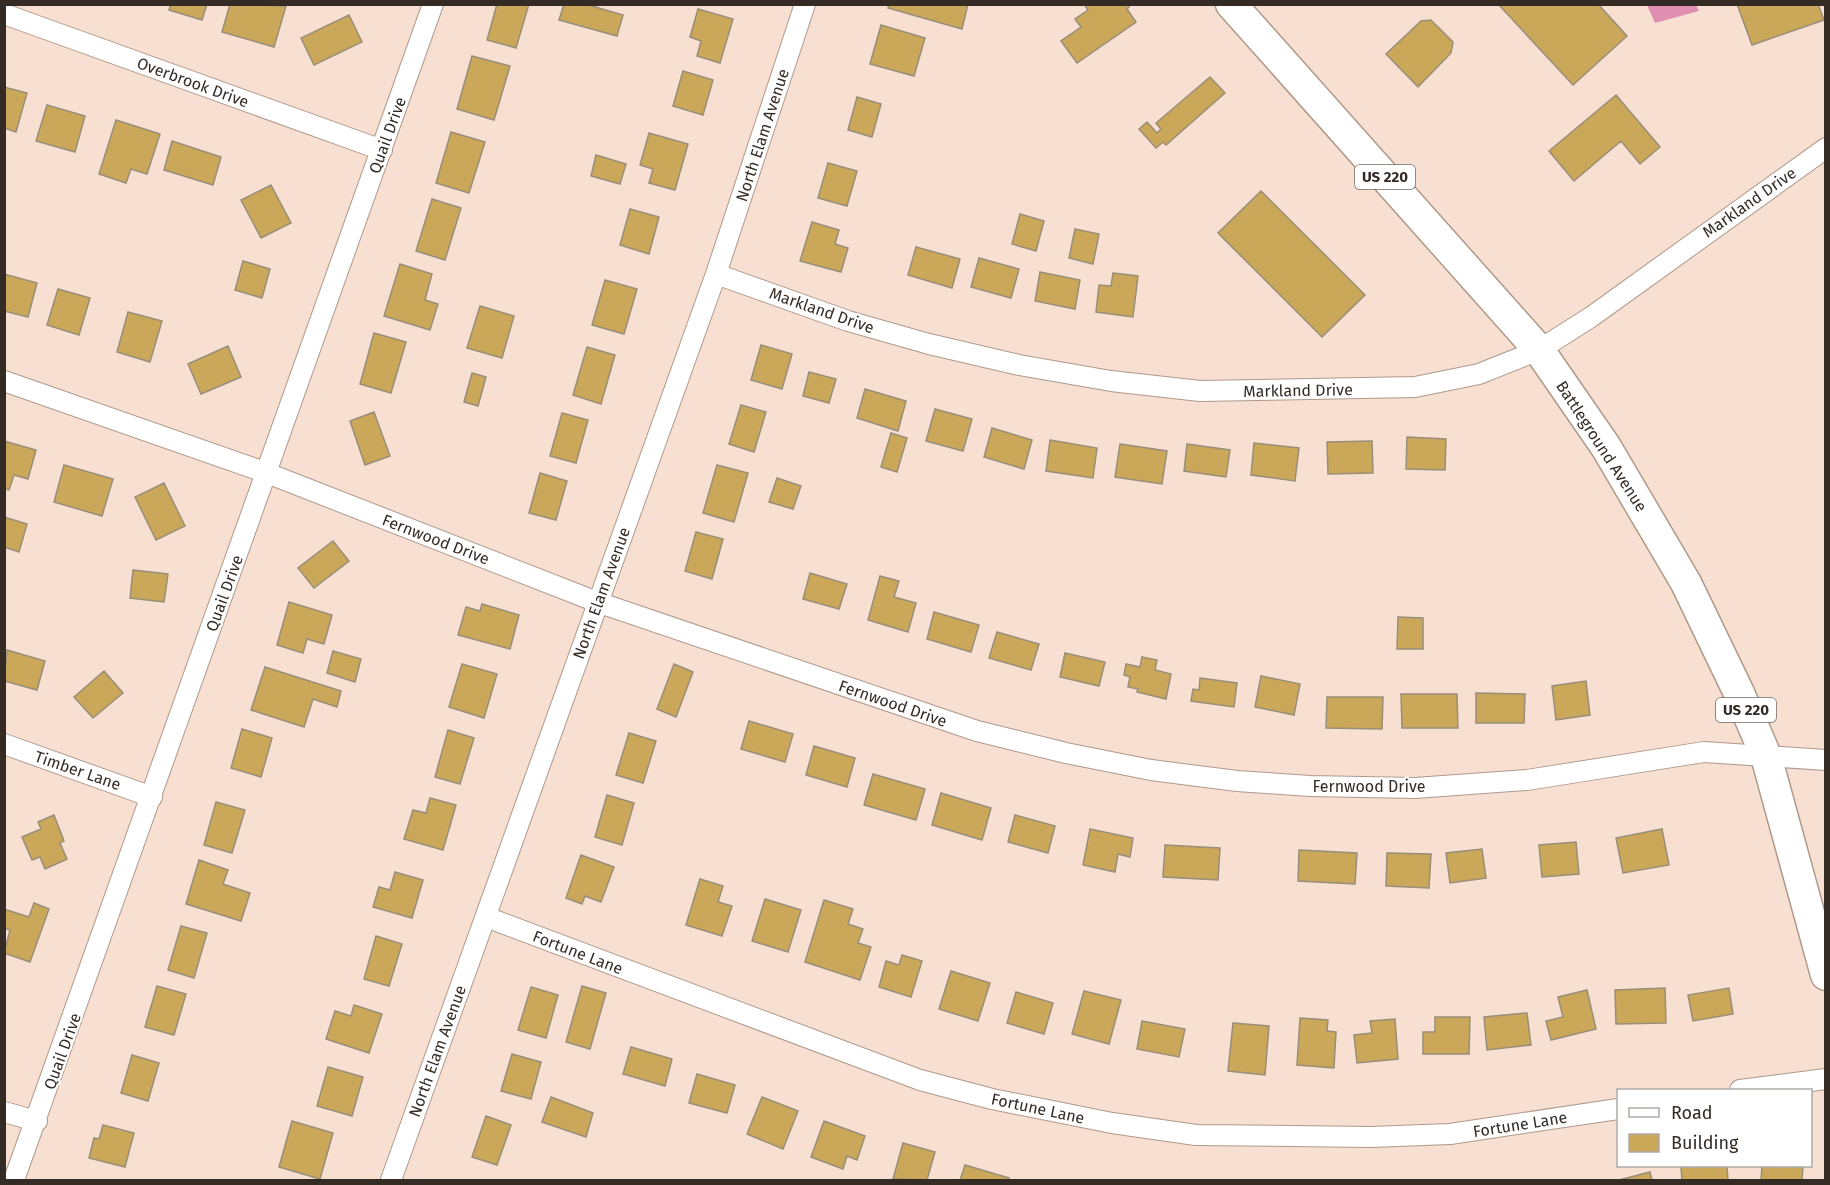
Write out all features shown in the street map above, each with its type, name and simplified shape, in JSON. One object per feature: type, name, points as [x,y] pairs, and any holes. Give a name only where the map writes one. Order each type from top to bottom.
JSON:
[{"type":"main road","name":"Battleground Avenue","points":[[1231,4],[1539,350],[1606,447],[1686,583],[1739,693],[1766,756],[1826,975]]},
{"type":"street","name":"Quail Drive","points":[[14,1180],[37,1121],[434,4]]},
{"type":"street","name":"North Elam Avenue","points":[[391,1180],[716,274],[805,4]]},
{"type":"street","name":"Overbrook Drive","points":[[4,14],[382,150]]},
{"type":"street","name":"Markland Drive","points":[[716,274],[848,321],[929,344],[1065,373],[1188,390],[1296,391],[1415,387],[1479,374],[1539,350],[1591,317],[1826,148]]},
{"type":"street","name":"Fernwood Drive","points":[[4,381],[267,473],[597,602],[977,731],[1066,753],[1151,770],[1289,785],[1415,788],[1527,780],[1704,752],[1826,760]]},
{"type":"street","name":"Timber Lane","points":[[4,744],[152,796]]},
{"type":"street","name":"Fortune Lane","points":[[486,917],[920,1080],[992,1099],[1112,1123],[1196,1135],[1371,1137],[1450,1134],[1617,1109]]},
{"type":"street","points":[[1748,1089],[1826,1079]]},
{"type":"street","points":[[4,1112],[37,1121]]},
{"type":"shaded area","points":[[1647,5],[1696,5],[1699,11],[1655,23]]},
{"type":"building","points":[[171,4],[207,4],[202,20],[169,10]]},
{"type":"building","points":[[230,4],[286,6],[274,47],[222,32]]},
{"type":"building","points":[[497,4],[529,4],[516,48],[487,40]]},
{"type":"building","points":[[564,4],[585,4],[623,15],[617,36],[559,20]]},
{"type":"building","points":[[889,4],[968,4],[962,29],[888,8]]},
{"type":"building","points":[[1084,4],[1128,4],[1127,9],[1136,22],[1077,63],[1061,41],[1081,27],[1075,19],[1088,10]]},
{"type":"building","points":[[1498,4],[1598,4],[1627,36],[1573,85]]},
{"type":"building","points":[[1737,4],[1818,4],[1824,20],[1752,45]]},
{"type":"building","points":[[698,9],[733,19],[720,63],[697,56],[701,41],[690,37]]},
{"type":"building","points":[[349,15],[362,42],[314,65],[301,38]]},
{"type":"building","points":[[1431,20],[1453,42],[1451,53],[1418,87],[1386,54],[1421,21]]},
{"type":"building","points":[[881,25],[925,38],[914,76],[870,64]]},
{"type":"building","points":[[472,56],[510,66],[494,120],[457,109]]},
{"type":"building","points":[[683,71],[713,80],[703,115],[673,106]]},
{"type":"building","points":[[1210,77],[1225,93],[1166,145],[1163,142],[1156,148],[1139,129],[1147,122],[1157,133],[1161,129],[1156,123]]},
{"type":"building","points":[[4,87],[27,93],[16,132],[4,128]]},
{"type":"building","points":[[1616,95],[1660,147],[1640,164],[1621,141],[1574,181],[1549,151]]},
{"type":"building","points":[[857,97],[881,104],[872,137],[848,130]]},
{"type":"building","points":[[47,105],[85,116],[75,152],[36,141]]},
{"type":"building","points":[[116,120],[160,134],[147,174],[131,169],[126,183],[99,174]]},
{"type":"building","points":[[451,132],[485,142],[469,193],[436,183]]},
{"type":"building","points":[[649,133],[688,144],[675,190],[649,183],[653,169],[640,165]]},
{"type":"building","points":[[172,141],[221,157],[213,185],[164,170]]},
{"type":"building","points":[[596,155],[626,164],[620,184],[591,176]]},
{"type":"building","points":[[828,163],[857,171],[847,206],[818,198]]},
{"type":"building","points":[[271,185],[291,223],[261,238],[241,200]]},
{"type":"building","points":[[1261,191],[1365,295],[1322,337],[1218,233]]},
{"type":"building","points":[[432,199],[461,208],[445,260],[416,251]]},
{"type":"building","points":[[630,209],[659,217],[649,254],[620,245]]},
{"type":"building","points":[[1020,214],[1044,221],[1036,251],[1012,244]]},
{"type":"building","points":[[812,222],[839,230],[835,244],[848,248],[841,272],[800,261]]},
{"type":"building","points":[[1075,229],[1099,234],[1093,264],[1069,258]]},
{"type":"building","points":[[916,247],[960,259],[952,288],[908,275]]},
{"type":"building","points":[[979,258],[1019,269],[1011,298],[971,287]]},
{"type":"building","points":[[243,261],[270,269],[262,298],[235,290]]},
{"type":"building","points":[[400,264],[432,274],[425,300],[438,304],[430,330],[384,316]]},
{"type":"building","points":[[1040,272],[1080,280],[1075,309],[1035,301]]},
{"type":"building","points":[[1113,273],[1138,276],[1133,317],[1096,312],[1099,285],[1111,286]]},
{"type":"building","points":[[4,274],[37,283],[28,317],[4,311]]},
{"type":"building","points":[[605,280],[637,289],[624,334],[592,325]]},
{"type":"building","points":[[58,289],[90,298],[79,335],[47,325]]},
{"type":"building","points":[[480,306],[514,316],[502,358],[467,348]]},
{"type":"building","points":[[128,312],[162,321],[150,362],[117,352]]},
{"type":"building","points":[[374,333],[406,342],[391,393],[360,384]]},
{"type":"building","points":[[761,345],[792,354],[782,389],[751,380]]},
{"type":"building","points":[[228,346],[241,377],[201,394],[188,364]]},
{"type":"building","points":[[587,347],[615,355],[601,404],[573,395]]},
{"type":"building","points":[[809,372],[836,379],[829,403],[803,396]]},
{"type":"building","points":[[472,373],[486,377],[478,406],[464,402]]},
{"type":"building","points":[[865,389],[906,401],[898,431],[857,418]]},
{"type":"building","points":[[741,405],[766,412],[754,452],[729,444]]},
{"type":"building","points":[[935,409],[972,419],[963,451],[926,441]]},
{"type":"building","points":[[374,412],[390,456],[365,465],[350,421]]},
{"type":"building","points":[[562,413],[588,420],[576,463],[550,456]]},
{"type":"building","points":[[992,428],[1032,440],[1024,469],[984,457]]},
{"type":"building","points":[[891,433],[907,438],[897,472],[881,467]]},
{"type":"building","points":[[1407,437],[1446,439],[1445,470],[1406,469]]},
{"type":"building","points":[[1050,440],[1097,448],[1093,478],[1046,471]]},
{"type":"building","points":[[4,441],[36,450],[28,479],[14,475],[9,490],[4,489]]},
{"type":"building","points":[[1372,441],[1373,473],[1328,474],[1327,442]]},
{"type":"building","points":[[1254,443],[1299,448],[1295,481],[1251,475]]},
{"type":"building","points":[[1120,444],[1167,451],[1162,484],[1115,477]]},
{"type":"building","points":[[1187,444],[1230,450],[1226,477],[1184,471]]},
{"type":"building","points":[[64,465],[113,479],[102,516],[54,502]]},
{"type":"building","points":[[717,465],[748,473],[734,522],[703,513]]},
{"type":"building","points":[[540,473],[567,481],[556,520],[529,513]]},
{"type":"building","points":[[777,478],[801,486],[793,509],[769,502]]},
{"type":"building","points":[[164,483],[185,526],[156,540],[135,497]]},
{"type":"building","points":[[4,517],[27,524],[19,552],[4,547]]},
{"type":"building","points":[[696,532],[723,539],[712,579],[685,571]]},
{"type":"building","points":[[333,541],[349,561],[314,588],[298,568]]},
{"type":"building","points":[[133,570],[168,574],[164,602],[130,598]]},
{"type":"building","points":[[810,573],[847,584],[839,609],[803,599]]},
{"type":"building","points":[[880,576],[899,581],[894,597],[916,603],[908,632],[868,620]]},
{"type":"building","points":[[289,602],[332,615],[324,644],[307,639],[303,653],[277,645]]},
{"type":"building","points":[[482,604],[519,615],[510,649],[458,635],[466,607],[480,611]]},
{"type":"building","points":[[934,612],[979,625],[971,652],[927,639]]},
{"type":"building","points":[[1398,617],[1423,618],[1423,649],[1397,649]]},
{"type":"building","points":[[997,632],[1039,644],[1031,670],[989,658]]},
{"type":"building","points":[[7,650],[45,661],[37,690],[4,681]]},
{"type":"building","points":[[333,651],[361,659],[355,682],[327,673]]},
{"type":"building","points":[[1065,653],[1105,662],[1099,686],[1060,677]]},
{"type":"building","points":[[1142,657],[1157,660],[1155,670],[1171,674],[1166,699],[1137,692],[1138,689],[1128,687],[1130,677],[1124,675],[1126,664],[1140,667]]},
{"type":"building","points":[[462,664],[497,674],[484,718],[449,707]]},
{"type":"building","points":[[674,664],[693,672],[676,717],[657,709]]},
{"type":"building","points":[[265,667],[341,691],[337,707],[313,699],[304,727],[251,710]]},
{"type":"building","points":[[104,671],[123,693],[93,718],[74,697]]},
{"type":"building","points":[[1261,676],[1300,684],[1294,715],[1255,707]]},
{"type":"building","points":[[1200,678],[1237,683],[1234,707],[1191,701],[1193,689],[1199,690]]},
{"type":"building","points":[[1586,681],[1590,715],[1556,720],[1552,686]]},
{"type":"building","points":[[1476,693],[1525,694],[1524,723],[1476,723]]},
{"type":"building","points":[[1401,694],[1457,694],[1458,728],[1402,728]]},
{"type":"building","points":[[1327,697],[1383,697],[1382,729],[1326,728]]},
{"type":"building","points":[[749,721],[793,734],[785,762],[741,749]]},
{"type":"building","points":[[242,729],[272,738],[261,777],[231,768]]},
{"type":"building","points":[[448,730],[474,738],[460,784],[435,777]]},
{"type":"building","points":[[629,733],[656,741],[643,783],[616,775]]},
{"type":"building","points":[[814,746],[855,758],[847,787],[806,775]]},
{"type":"building","points":[[873,774],[925,789],[916,820],[864,805]]},
{"type":"building","points":[[941,793],[991,808],[982,840],[932,825]]},
{"type":"building","points":[[607,795],[634,803],[622,845],[595,837]]},
{"type":"building","points":[[430,798],[456,805],[443,850],[404,839],[413,810],[426,813]]},
{"type":"building","points":[[216,802],[245,810],[232,853],[204,845]]},
{"type":"building","points":[[54,815],[64,841],[60,843],[67,859],[45,869],[40,857],[32,860],[22,837],[41,829],[38,822]]},
{"type":"building","points":[[1015,815],[1055,826],[1048,853],[1008,842]]},
{"type":"building","points":[[1090,829],[1133,838],[1130,857],[1118,854],[1115,872],[1083,865]]},
{"type":"building","points":[[1662,829],[1669,865],[1623,873],[1616,838]]},
{"type":"building","points":[[1576,842],[1579,874],[1542,877],[1539,845]]},
{"type":"building","points":[[1165,845],[1220,848],[1218,880],[1163,877]]},
{"type":"building","points":[[1482,849],[1486,878],[1450,883],[1446,853]]},
{"type":"building","points":[[1299,850],[1357,853],[1355,884],[1298,881]]},
{"type":"building","points":[[1387,853],[1431,854],[1429,888],[1386,886]]},
{"type":"building","points":[[581,855],[614,867],[601,902],[585,896],[582,904],[566,898]]},
{"type":"building","points":[[199,860],[228,870],[223,884],[250,893],[241,921],[186,904]]},
{"type":"building","points":[[395,872],[423,880],[412,918],[373,907],[379,887],[390,890]]},
{"type":"building","points":[[700,879],[723,886],[718,902],[732,906],[722,936],[686,925]]},
{"type":"building","points":[[765,899],[801,910],[788,952],[752,941]]},
{"type":"building","points":[[824,900],[853,909],[848,924],[863,929],[858,943],[871,947],[860,980],[805,962]]},
{"type":"building","points":[[34,903],[49,909],[30,962],[4,953],[10,930],[4,928],[4,909],[29,917]]},
{"type":"building","points":[[181,926],[207,933],[194,978],[168,970]]},
{"type":"building","points":[[376,936],[402,944],[389,986],[364,979]]},
{"type":"building","points":[[902,955],[922,961],[911,997],[879,987],[886,961],[899,965]]},
{"type":"building","points":[[951,971],[990,983],[978,1021],[939,1009]]},
{"type":"building","points":[[157,986],[186,994],[174,1035],[145,1027]]},
{"type":"building","points":[[582,986],[606,993],[590,1049],[566,1042]]},
{"type":"building","points":[[531,987],[558,995],[546,1038],[518,1030]]},
{"type":"building","points":[[1665,988],[1666,1023],[1616,1024],[1615,990]]},
{"type":"building","points":[[1729,988],[1733,1014],[1693,1021],[1688,995]]},
{"type":"building","points":[[1587,990],[1596,1029],[1551,1040],[1546,1021],[1563,1017],[1558,997]]},
{"type":"building","points":[[1084,991],[1121,1000],[1109,1044],[1072,1034]]},
{"type":"building","points":[[1016,992],[1053,1003],[1044,1034],[1007,1023]]},
{"type":"building","points":[[354,1005],[382,1014],[369,1053],[326,1039],[335,1011],[351,1016]]},
{"type":"building","points":[[1527,1013],[1531,1045],[1487,1050],[1484,1017]]},
{"type":"building","points":[[1435,1017],[1470,1017],[1469,1054],[1423,1054],[1423,1032],[1435,1032]]},
{"type":"building","points":[[1300,1018],[1328,1020],[1327,1031],[1336,1032],[1334,1068],[1297,1065]]},
{"type":"building","points":[[1395,1019],[1398,1059],[1357,1063],[1354,1035],[1372,1033],[1370,1021]]},
{"type":"building","points":[[1142,1021],[1185,1029],[1179,1057],[1137,1049]]},
{"type":"building","points":[[1233,1023],[1269,1026],[1265,1075],[1228,1071]]},
{"type":"building","points":[[631,1047],[672,1059],[665,1086],[623,1074]]},
{"type":"building","points":[[512,1054],[541,1062],[531,1099],[501,1091]]},
{"type":"building","points":[[132,1055],[159,1063],[148,1101],[121,1093]]},
{"type":"building","points":[[328,1067],[363,1077],[352,1116],[317,1106]]},
{"type":"building","points":[[697,1074],[735,1085],[727,1113],[689,1103]]},
{"type":"building","points":[[551,1097],[593,1113],[586,1137],[542,1122]]},
{"type":"building","points":[[762,1097],[798,1111],[783,1149],[747,1134]]},
{"type":"building","points":[[486,1116],[511,1125],[497,1165],[472,1157]]},
{"type":"building","points":[[292,1121],[333,1133],[320,1179],[279,1167]]},
{"type":"building","points":[[824,1121],[865,1136],[857,1160],[847,1156],[843,1169],[811,1157]]},
{"type":"building","points":[[103,1125],[134,1133],[125,1167],[89,1158],[94,1138],[99,1139]]},
{"type":"building","points":[[903,1143],[935,1152],[927,1180],[893,1179]]},
{"type":"building","points":[[965,1165],[1009,1178],[1008,1180],[960,1180]]},
{"type":"building","points":[[1681,1167],[1727,1167],[1728,1180],[1682,1180]]},
{"type":"building","points":[[1762,1167],[1803,1167],[1802,1180],[1761,1180]]},
{"type":"building","points":[[1650,1172],[1652,1180],[1619,1180]]}]
